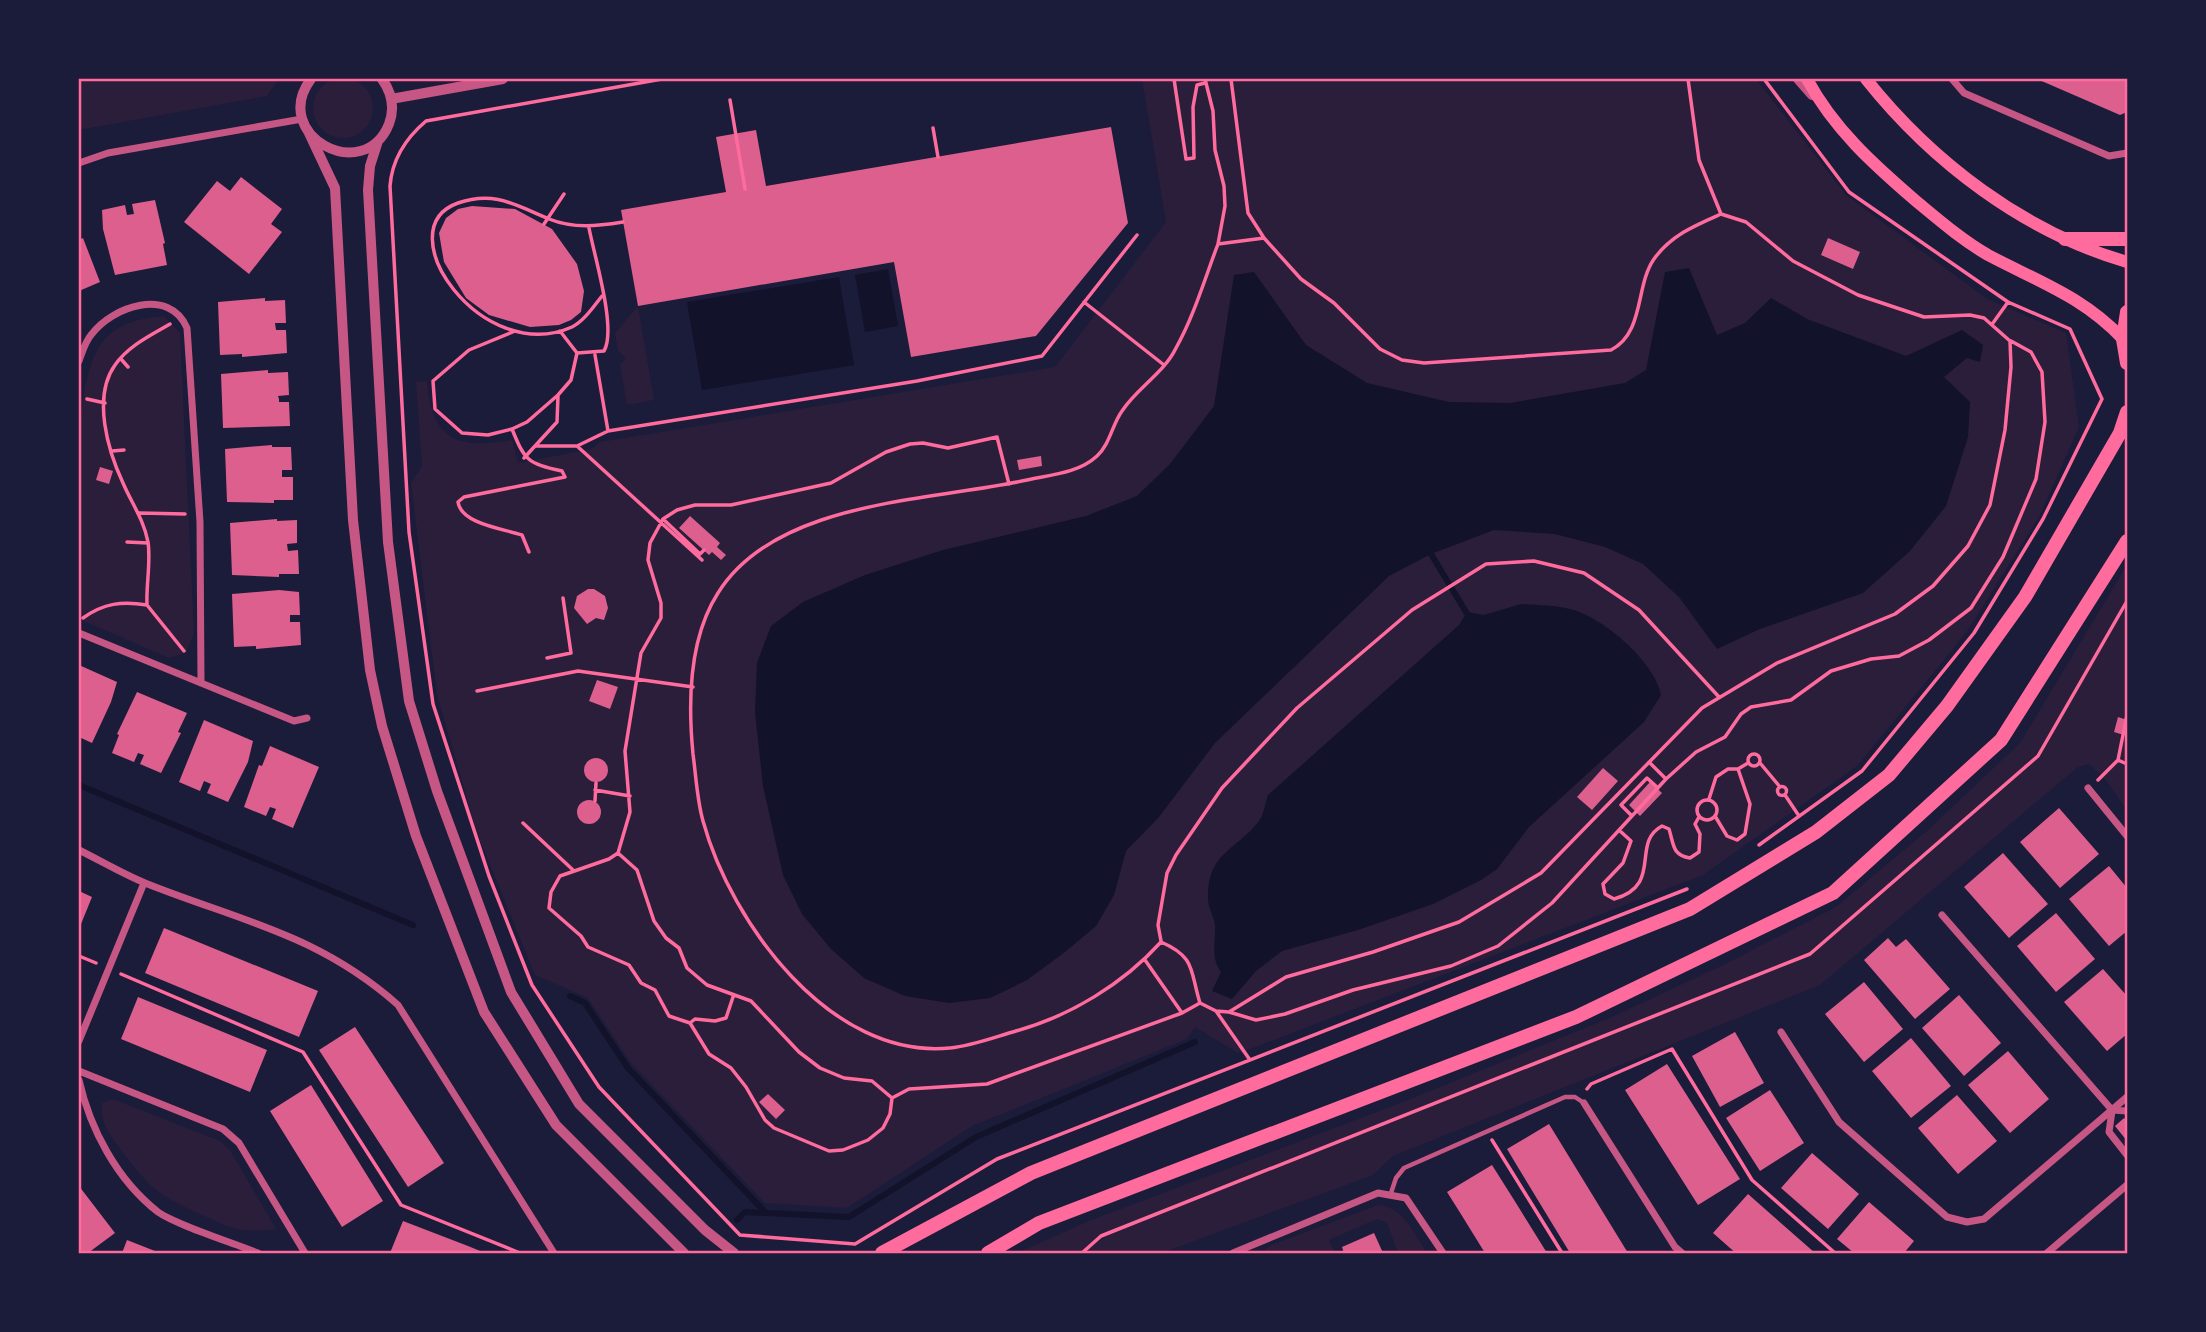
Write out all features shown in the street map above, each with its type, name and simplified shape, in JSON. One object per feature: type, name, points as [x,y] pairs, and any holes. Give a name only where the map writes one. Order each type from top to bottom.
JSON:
[{"type":"main road","points":[[1807,79],[1821,105],[1860,154],[1943,223],[1986,253],[2099,313],[2123,339]]},
{"type":"main road","points":[[1866,79],[1901,122],[1973,185],[2065,239],[2127,262]]},
{"type":"main road","points":[[2065,239],[2127,239]]},
{"type":"main road","points":[[2127,312],[2123,339],[2127,363]]},
{"type":"main road","points":[[882,1253],[1031,1173],[1690,909],[1816,832],[1889,775],[1947,706],[2025,597],[2120,433],[2127,412]]},
{"type":"main road","points":[[988,1253],[1039,1223],[1576,1017],[1833,893],[2001,740],[2127,541]]},
{"type":"street","points":[[311,79],[303,93],[302,118],[335,188],[353,520],[370,670],[382,726],[416,836],[484,1012],[520,1069],[556,1125],[684,1253]]},
{"type":"street","points":[[382,79],[391,99],[390,121],[378,141],[370,166],[368,190],[388,542],[409,701],[437,790],[511,992],[579,1104],[705,1230],[734,1253]]},
{"type":"street","points":[[391,99],[503,79]]},
{"type":"street","points":[[1798,79],[1821,105]]},
{"type":"street","points":[[1952,79],[1964,93],[2109,156],[2127,153]]},
{"type":"street","points":[[79,163],[108,153],[302,118]]},
{"type":"street","points":[[309,133],[326,148],[336,152],[358,151],[378,141]]},
{"type":"street","points":[[79,361],[91,335],[112,317],[136,307],[156,303],[171,307],[181,314],[187,328],[200,522],[201,683]]},
{"type":"street","points":[[79,633],[294,721],[307,718]]},
{"type":"street","points":[[2088,788],[2127,836]]},
{"type":"street","points":[[79,849],[144,883],[247,918],[304,942],[365,975],[398,1005],[554,1253]]},
{"type":"street","points":[[79,1041],[144,883]]},
{"type":"street","points":[[1942,915],[2112,1110],[2127,1111]]},
{"type":"street","points":[[1781,1032],[1839,1122],[1947,1217],[1967,1222],[1984,1219],[2127,1097]]},
{"type":"street","points":[[79,1070],[223,1129],[239,1143],[305,1253]]},
{"type":"street","points":[[79,1080],[95,1134],[127,1178],[159,1212],[258,1253]]},
{"type":"street","points":[[1584,1103],[1675,1247],[1682,1253]]},
{"type":"street","points":[[2112,1110],[2109,1132],[2127,1155]]},
{"type":"street","points":[[2047,1253],[2127,1185]]},
{"type":"street","points":[[1233,1253],[1378,1193],[1391,1193],[1406,1198],[1443,1253]]},
{"type":"lane","points":[[1391,1193],[1396,1178],[1405,1168],[1565,1097],[1575,1097],[1584,1103]]},
{"type":"path","points":[[662,79],[426,121],[414,131],[392,167],[390,186],[409,532],[433,704],[489,876],[532,985],[598,1087],[740,1235],[855,1244],[997,1159],[1696,886]]},
{"type":"path","points":[[1161,942],[1145,959],[1084,1003],[1036,1026],[950,1049],[914,1046],[876,1037],[848,1025],[797,984],[766,947],[742,910],[703,821],[692,742],[694,661],[702,630],[717,593],[738,569],[767,545],[795,531],[870,508],[1009,484],[1079,468],[1098,455],[1121,411],[1176,350],[1218,244],[1225,205],[1224,186],[1215,150],[1217,138],[1213,111],[1205,81],[1197,85],[1194,96],[1194,158],[1186,159],[1174,79]]},
{"type":"path","points":[[1200,1003],[1216,1011],[1256,1020],[1285,1014],[1353,990],[1451,966],[1498,946],[1552,903],[1666,779],[1696,752],[1725,737],[1741,714],[1751,707],[1791,700],[1830,671],[1871,659],[1899,656],[1929,640],[1971,608],[2003,557],[2036,479],[2045,422],[2042,372],[2031,352],[2010,341],[1993,323],[1970,315],[1924,317],[1878,304],[1820,278],[1768,243],[1746,222],[1721,214],[1682,232],[1653,260],[1632,327],[1619,346],[1611,350],[1424,363],[1402,360],[1380,349],[1334,303],[1301,279],[1264,238],[1248,214],[1231,79]]},
{"type":"path","points":[[1688,79],[1699,160],[1721,214]]},
{"type":"path","points":[[1754,848],[1862,771],[1975,633],[2043,519],[2102,399],[2070,329],[2008,302],[1849,192],[1764,79]]},
{"type":"path","points":[[730,100],[746,189]]},
{"type":"path","points":[[933,128],[938,157]]},
{"type":"path","points":[[544,224],[564,194]]},
{"type":"path","points":[[602,296],[575,326],[560,331],[515,331],[486,320],[462,302],[438,263],[433,232],[441,214],[455,204],[471,200],[516,203],[548,219],[589,228],[623,222]]},
{"type":"path","points":[[560,331],[577,353],[595,355],[604,351],[608,344],[589,228]]},
{"type":"path","points":[[535,446],[577,446],[608,431],[917,381],[1042,356],[1137,235]]},
{"type":"path","points":[[1218,244],[1264,238]]},
{"type":"path","points":[[1084,302],[1164,365]]},
{"type":"path","points":[[1993,323],[2008,302]]},
{"type":"path","points":[[147,606],[149,543],[139,513],[122,482],[103,419],[114,366],[139,342],[170,324]]},
{"type":"path","points":[[515,331],[469,350],[433,381],[435,409],[462,433],[488,435],[527,422],[571,380],[577,353]]},
{"type":"path","points":[[1229,1012],[1286,977],[1373,952],[1459,922],[1541,873],[1702,708],[1777,663],[1895,614],[1933,586],[1951,568],[1980,527],[1996,479],[2011,367],[2010,341]]},
{"type":"path","points":[[595,355],[608,431]]},
{"type":"path","points":[[121,359],[128,367]]},
{"type":"path","points":[[524,458],[557,422],[558,395]]},
{"type":"path","points":[[88,399],[105,403]]},
{"type":"path","points":[[512,429],[524,458],[535,465],[562,471],[565,477],[464,497],[458,502],[462,513],[470,518],[523,535],[529,552]]},
{"type":"path","points":[[1009,484],[997,437],[948,448],[923,443],[886,452],[831,483],[731,505],[695,505],[677,510],[663,519],[650,543],[648,560],[651,579],[661,603],[660,618],[641,653],[625,751],[630,812],[618,853],[609,859],[560,876],[551,892],[549,908],[562,923],[581,936],[588,947],[629,965],[641,983],[655,990],[669,1016],[690,1023],[709,1054],[731,1068],[746,1087],[765,1120],[775,1128],[829,1151],[843,1150],[868,1140],[883,1128],[892,1098],[909,1089],[987,1084],[1182,1013],[1200,1003]]},
{"type":"path","points":[[577,446],[702,560]]},
{"type":"path","points":[[112,451],[124,450]]},
{"type":"path","points":[[139,513],[185,514]]},
{"type":"path","points":[[663,519],[700,554],[704,550]]},
{"type":"path","points":[[686,544],[691,538]]},
{"type":"path","points":[[127,542],[149,543]]},
{"type":"path","points":[[1161,942],[1158,925],[1167,873],[1176,855],[1222,788],[1297,708],[1412,610],[1486,564],[1534,561],[1584,573],[1639,610],[1719,697]]},
{"type":"path","points":[[547,658],[571,653],[563,598]]},
{"type":"path","points":[[83,618],[100,606],[128,602],[147,606],[184,651]]},
{"type":"path","points":[[477,691],[578,671],[693,687]]},
{"type":"path","points":[[2088,788],[2118,760],[2127,715]]},
{"type":"path","points":[[1748,763],[1747,759],[1754,753],[1780,787],[1785,789],[1785,795],[1799,816]]},
{"type":"path","points":[[2118,760],[2127,764]]},
{"type":"path","points":[[1649,762],[1666,779]]},
{"type":"path","points":[[1748,763],[1754,767],[1760,763]]},
{"type":"path","points":[[1709,799],[1716,776],[1748,763]]},
{"type":"path","points":[[1709,799],[1717,807],[1716,816],[1727,836],[1737,840],[1745,834],[1750,804],[1738,769]]},
{"type":"path","points":[[1632,816],[1621,805],[1647,778],[1658,788]]},
{"type":"path","points":[[595,801],[596,783]]},
{"type":"path","points":[[596,790],[630,796]]},
{"type":"path","points":[[1602,798],[1607,803]]},
{"type":"path","points":[[1619,830],[1631,841],[1623,863],[1603,884],[1605,894],[1614,899],[1637,888],[1644,877],[1648,843],[1654,830],[1662,826],[1669,829],[1673,850],[1679,856],[1690,858],[1699,852],[1700,834],[1695,824],[1699,817],[1696,807],[1699,802],[1709,799]]},
{"type":"path","points":[[1699,817],[1710,820],[1716,816]]},
{"type":"path","points":[[523,823],[573,870]]},
{"type":"path","points":[[618,853],[637,870],[654,921],[666,938],[679,948],[687,968],[707,985],[751,1002],[799,1052],[820,1068],[844,1078],[873,1082],[892,1098]]},
{"type":"path","points":[[1161,942],[1179,950],[1194,971],[1200,1003]]},
{"type":"path","points":[[79,956],[96,963]]},
{"type":"path","points":[[1145,959],[1182,1013]]},
{"type":"path","points":[[119,973],[303,1052],[401,1205],[520,1253]]},
{"type":"path","points":[[690,1023],[695,1019],[715,1021],[726,1018],[733,997]]},
{"type":"path","points":[[1216,1011],[1250,1060]]},
{"type":"path","points":[[1584,1103],[1585,1093],[1591,1084],[1672,1049],[1752,1180],[1835,1253]]},
{"type":"path","points":[[1487,1132],[1562,1253]]},
{"type":"shaded area","points":[[343,78],[360,83],[368,91],[373,108],[368,125],[360,133],[343,138],[326,133],[318,125],[313,108],[318,91],[326,83]]},
{"type":"shaded area","points":[[79,79],[279,79],[267,96],[79,130]]},
{"type":"shaded area","points":[[1142,79],[1756,79],[1846,195],[1987,299],[2066,333],[2079,427],[2039,517],[1966,633],[1857,766],[1703,875],[1245,1051],[1238,1053],[1195,1027],[1187,1039],[972,1126],[847,1208],[765,1203],[631,1063],[588,998],[535,975],[477,833],[437,695],[411,483],[422,466],[416,382],[427,381],[434,417],[441,428],[451,436],[476,443],[512,440],[518,463],[592,449],[600,442],[1055,367],[1166,222]]},
{"type":"shaded area","points":[[1689,268],[1717,335],[1745,323],[1771,298],[1807,319],[1906,356],[1962,330],[1983,345],[1980,362],[1967,358],[1944,377],[1970,402],[1968,437],[1946,506],[1910,551],[1863,593],[1760,629],[1717,649],[1679,597],[1643,564],[1605,547],[1555,534],[1494,530],[1431,554],[1389,576],[1215,743],[1159,817],[1126,851],[1114,895],[1096,926],[1027,980],[990,998],[949,1003],[905,996],[864,978],[831,949],[802,914],[783,875],[763,786],[755,712],[757,663],[771,626],[803,602],[865,575],[943,550],[1086,516],[1137,496],[1170,464],[1214,406],[1234,275],[1254,272],[1306,345],[1367,383],[1449,402],[1510,403],[1625,383],[1646,370],[1665,272]]},
{"type":"shaded area","points":[[888,269],[898,326],[865,332],[855,275]]},
{"type":"shaded area","points":[[839,277],[854,365],[702,390],[687,302]]},
{"type":"shaded area","points":[[638,306],[654,400],[627,405],[620,365],[626,358],[618,350],[615,333]]},
{"type":"shaded area","points":[[164,316],[180,333],[194,633],[186,653],[169,658],[79,619],[77,518],[79,438],[89,370],[99,347],[112,333],[145,318]]},
{"type":"shaded area","points":[[2127,565],[2127,811],[2106,780],[2089,764],[2078,767],[1820,985],[1393,1156],[1373,1175],[1162,1253],[1017,1253],[1089,1221],[1403,1102],[1612,1017],[1723,965],[1836,907],[1929,829],[2020,743]]},
{"type":"shaded area","points":[[1521,604],[1558,607],[1583,613],[1626,643],[1649,669],[1661,695],[1644,722],[1529,827],[1497,869],[1481,880],[1433,904],[1358,930],[1282,951],[1256,971],[1232,999],[1212,991],[1221,972],[1216,961],[1215,925],[1208,902],[1212,871],[1224,854],[1259,821],[1268,795],[1459,625],[1467,612],[1484,615]]},
{"type":"shaded area","points":[[113,1099],[220,1141],[230,1150],[276,1229],[254,1231],[231,1227],[188,1209],[155,1189],[129,1160],[106,1126],[102,1103]]},
{"type":"shaded area","points":[[1378,1205],[1402,1216],[1427,1253],[1398,1253],[1387,1223],[1377,1219],[1329,1240],[1335,1253],[1260,1253],[1271,1245]]},
{"type":"building","points":[[2037,79],[2127,79],[2127,112],[2120,115]]},
{"type":"building","points":[[1111,127],[1128,223],[1036,336],[911,357],[894,262],[638,306],[621,210],[726,192],[716,137],[756,130],[766,186]]},
{"type":"building","points":[[241,177],[282,209],[271,224],[282,232],[249,274],[184,222],[217,181],[230,191]]},
{"type":"building","points":[[155,200],[167,265],[115,275],[103,229],[102,210],[125,205],[127,215],[134,214],[132,204]]},
{"type":"building","points":[[472,206],[515,209],[552,229],[577,264],[584,291],[581,312],[559,325],[530,327],[489,315],[466,298],[444,262],[439,233],[446,218],[458,209]]},
{"type":"building","points":[[83,238],[100,282],[79,291],[79,240]]},
{"type":"building","points":[[1828,238],[1860,252],[1853,269],[1821,255]]},
{"type":"building","points":[[265,298],[265,301],[285,300],[286,323],[275,323],[276,330],[286,330],[287,353],[242,357],[242,354],[220,355],[218,302]]},
{"type":"building","points":[[268,370],[268,373],[288,372],[289,395],[278,396],[279,402],[289,402],[290,426],[223,428],[221,374]]},
{"type":"building","points":[[272,445],[291,447],[292,470],[282,470],[282,477],[293,477],[293,500],[274,500],[274,503],[227,502],[225,449]]},
{"type":"building","points":[[1041,456],[1042,466],[1019,470],[1017,460]]},
{"type":"building","points":[[100,467],[113,471],[109,484],[96,480]]},
{"type":"building","points":[[690,516],[720,543],[717,547],[726,555],[721,560],[712,552],[709,555],[679,528]]},
{"type":"building","points":[[297,520],[297,543],[287,544],[288,551],[298,550],[299,574],[279,574],[279,577],[232,575],[230,523]]},
{"type":"building","points":[[588,589],[594,589],[605,596],[608,608],[604,620],[596,618],[587,624],[574,608],[577,596]]},
{"type":"building","points":[[279,590],[299,592],[300,615],[290,615],[290,622],[300,622],[301,645],[256,649],[256,646],[234,647],[232,594]]},
{"type":"building","points":[[79,665],[117,682],[92,743],[79,737]]},
{"type":"building","points":[[597,680],[618,687],[610,709],[589,701]]},
{"type":"building","points":[[137,692],[187,713],[178,732],[181,733],[161,773],[140,764],[144,755],[138,753],[134,762],[112,753],[119,735],[117,734]]},
{"type":"building","points":[[2118,717],[2127,720],[2127,736],[2114,732]]},
{"type":"building","points":[[204,720],[253,741],[248,762],[228,802],[207,793],[211,784],[204,781],[200,791],[179,782]]},
{"type":"building","points":[[270,746],[319,767],[293,828],[272,819],[276,809],[270,807],[266,816],[244,807],[259,765],[262,766]]},
{"type":"building","points":[[596,758],[605,761],[608,770],[605,779],[596,782],[587,779],[584,770],[587,761]]},
{"type":"building","points":[[1603,768],[1618,781],[1592,810],[1577,797]]},
{"type":"building","points":[[1650,782],[1662,793],[1640,816],[1629,805]]},
{"type":"building","points":[[589,800],[598,803],[601,812],[598,821],[589,824],[580,821],[577,812],[580,803]]},
{"type":"building","points":[[2059,808],[2099,854],[2060,888],[2020,842]]},
{"type":"building","points":[[2003,853],[2048,904],[2009,938],[1964,887]]},
{"type":"building","points":[[2109,866],[2127,888],[2127,931],[2109,946],[2069,899]]},
{"type":"building","points":[[79,891],[92,897],[79,929]]},
{"type":"building","points":[[2056,913],[2095,959],[2056,992],[2017,946]]},
{"type":"building","points":[[164,928],[318,991],[299,1037],[145,973]]},
{"type":"building","points":[[1888,938],[1896,947],[1906,939],[1950,989],[1915,1019],[1864,960]]},
{"type":"building","points":[[2103,969],[2127,996],[2127,1034],[2107,1051],[2064,1002]]},
{"type":"building","points":[[1864,982],[1903,1029],[1864,1062],[1825,1014]]},
{"type":"building","points":[[1959,995],[2001,1043],[1964,1076],[1922,1028]]},
{"type":"building","points":[[138,997],[267,1050],[250,1092],[121,1039]]},
{"type":"building","points":[[355,1027],[444,1163],[408,1187],[319,1050]]},
{"type":"building","points":[[1735,1032],[1764,1083],[1720,1107],[1692,1056]]},
{"type":"building","points":[[1911,1038],[1951,1086],[1911,1118],[1872,1071]]},
{"type":"building","points":[[2008,1051],[2049,1099],[2010,1133],[1968,1085]]},
{"type":"building","points":[[1667,1064],[1740,1179],[1698,1205],[1625,1090]]},
{"type":"building","points":[[311,1085],[383,1201],[342,1227],[270,1111]]},
{"type":"building","points":[[1770,1090],[1804,1143],[1760,1171],[1726,1118]]},
{"type":"building","points":[[768,1094],[785,1110],[776,1119],[759,1102]]},
{"type":"building","points":[[1957,1095],[1997,1141],[1958,1174],[1918,1128]]},
{"type":"building","points":[[2124,1118],[2127,1121],[2127,1141],[2115,1126]]},
{"type":"building","points":[[1549,1124],[1628,1253],[1570,1253],[1507,1149]]},
{"type":"building","points":[[1812,1153],[1859,1194],[1828,1229],[1781,1188]]},
{"type":"building","points":[[1492,1165],[1547,1253],[1485,1253],[1447,1192]]},
{"type":"building","points":[[79,1186],[115,1233],[88,1253],[79,1253]]},
{"type":"building","points":[[1748,1194],[1815,1253],[1736,1253],[1730,1248],[1713,1233]]},
{"type":"building","points":[[1869,1202],[1914,1241],[1904,1253],[1854,1253],[1837,1239]]},
{"type":"building","points":[[403,1221],[468,1246],[485,1253],[390,1253]]},
{"type":"building","points":[[1374,1233],[1383,1253],[1344,1253],[1342,1247]]},
{"type":"building","points":[[127,1240],[160,1253],[122,1253]]},
{"type":"waterway","points":[[1431,548],[1431,554],[1469,617]]},
{"type":"waterway","points":[[79,785],[413,925]]},
{"type":"waterway","points":[[570,996],[585,1003],[628,1068],[766,1213]]},
{"type":"waterway","points":[[737,1220],[745,1212],[849,1217],[976,1137],[1195,1042]]}]
